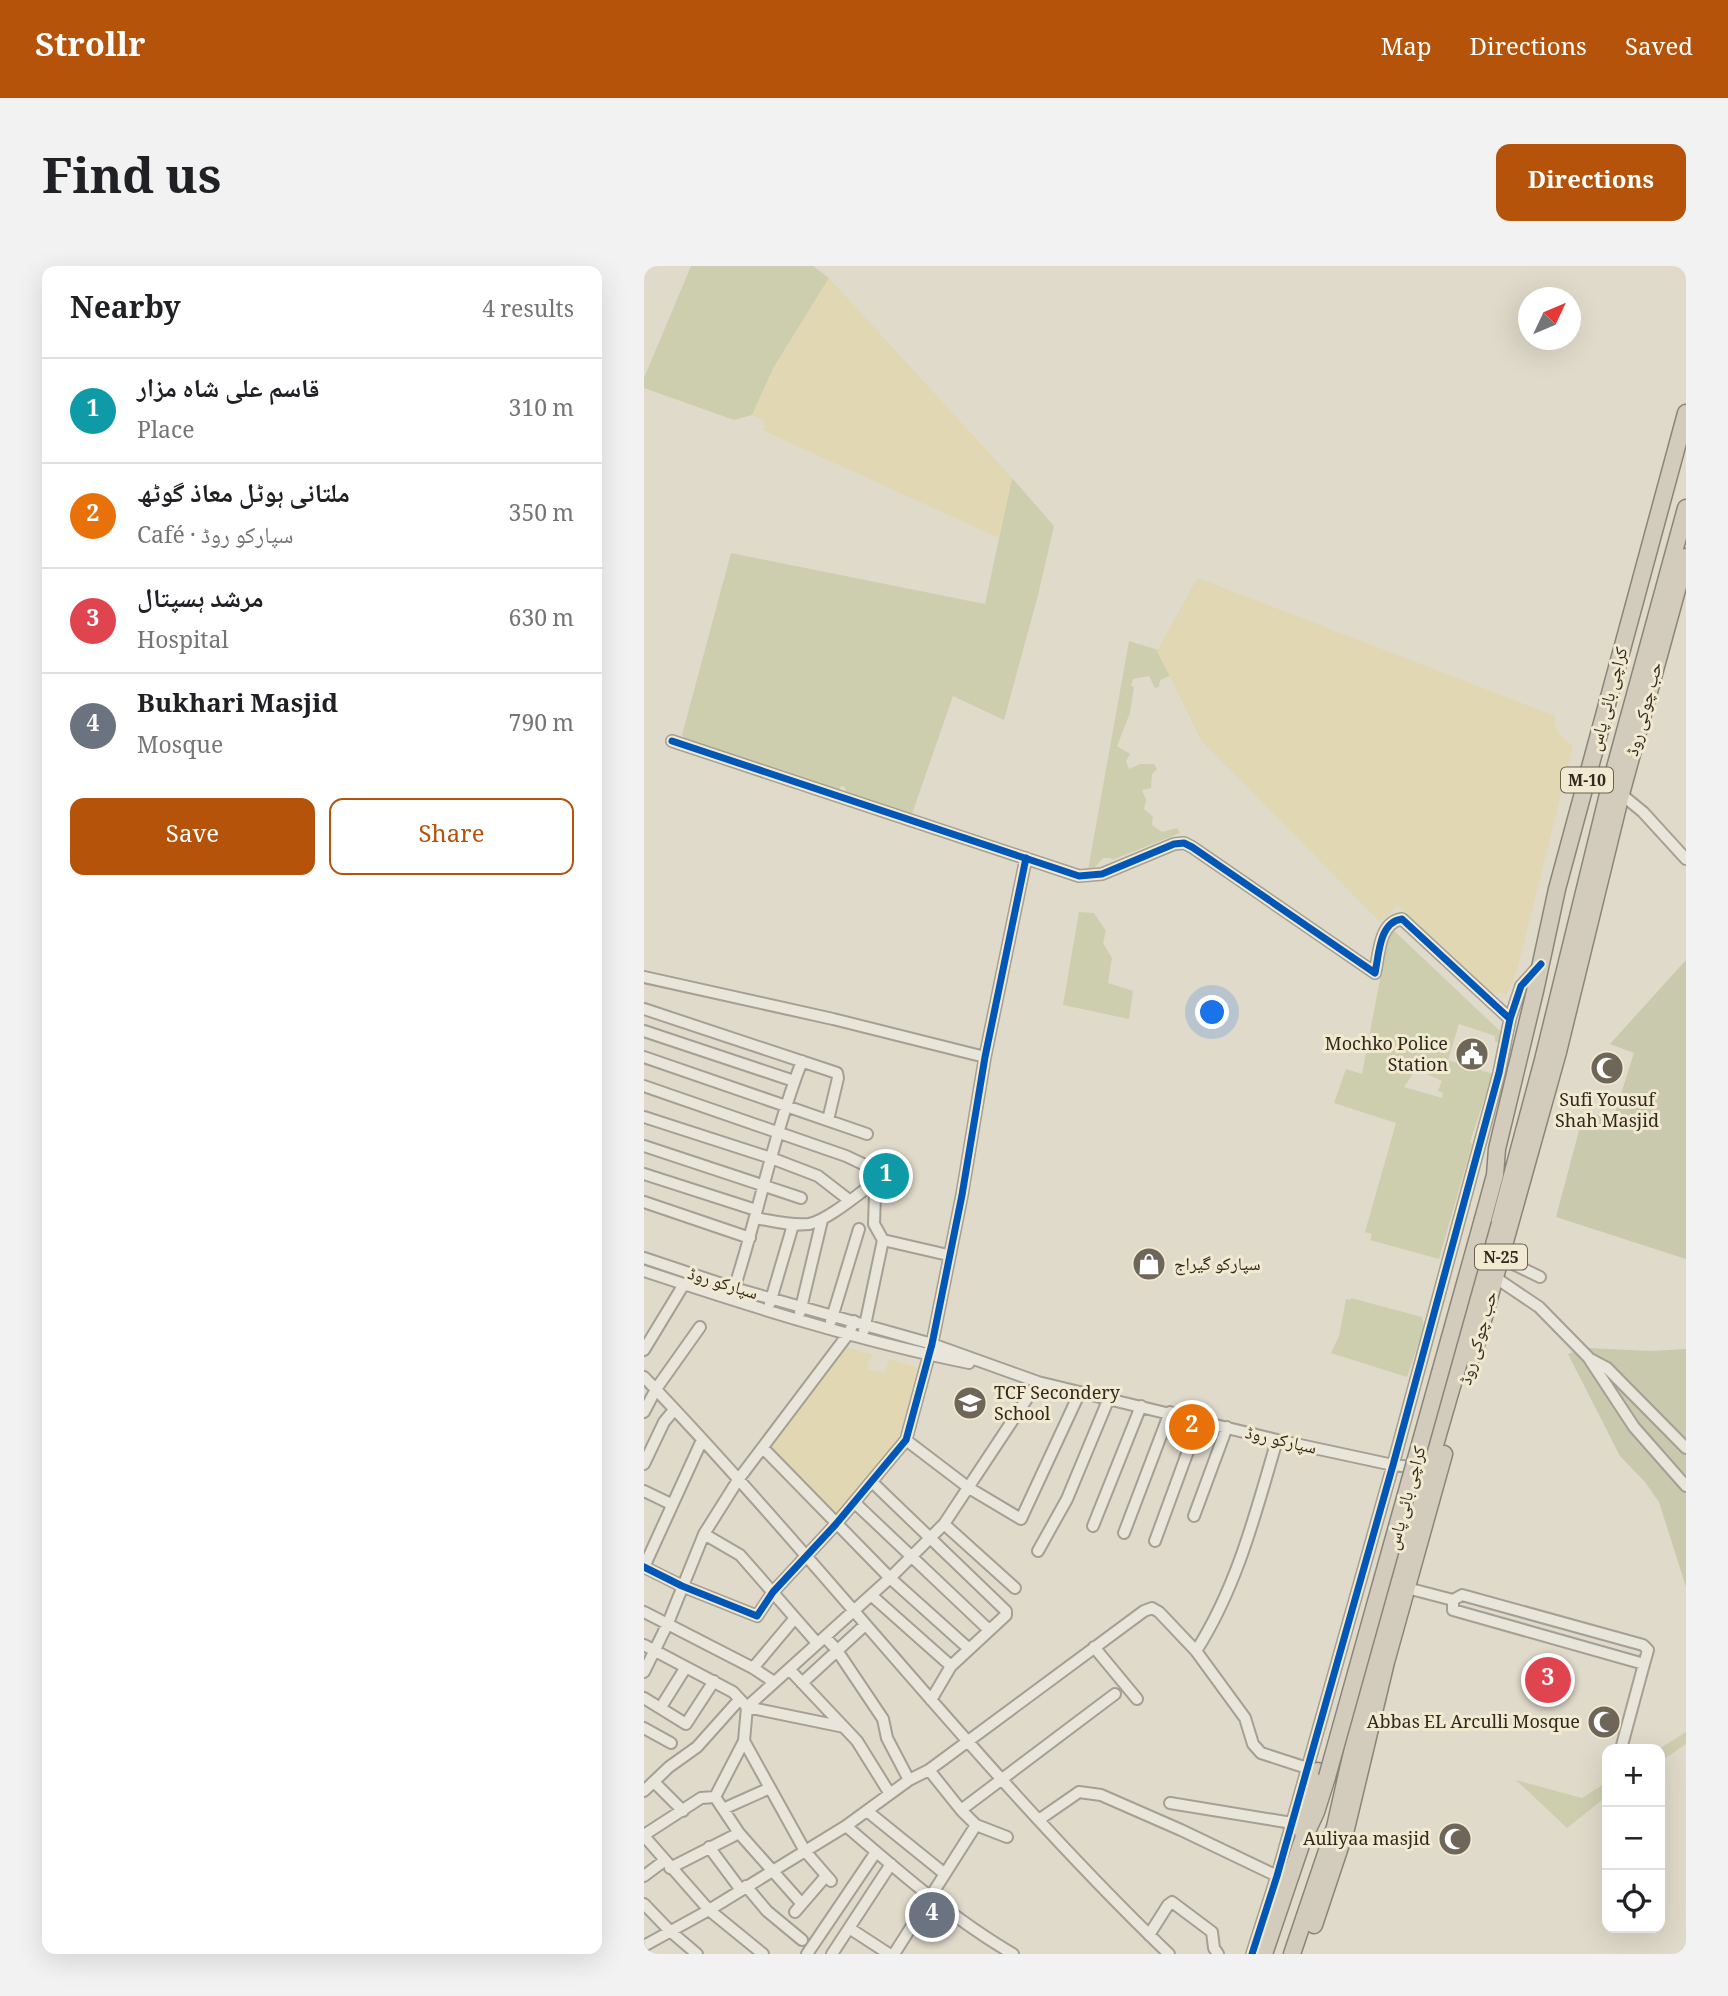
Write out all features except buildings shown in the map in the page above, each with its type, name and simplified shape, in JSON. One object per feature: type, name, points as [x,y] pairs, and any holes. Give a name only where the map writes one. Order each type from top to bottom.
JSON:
[{"type":"highway","name":"کراچی بائی پاس","points":[[1265,1954],[1302,1842],[1305,1811],[1477,1219],[1485,1174],[1497,1149],[1557,888],[1686,413]]},
{"type":"highway","points":[[1292,1954],[1335,1826],[1373,1659],[1434,1470],[1543,1060],[1610,786],[1686,508]]},
{"type":"highway","name":"حب چوکی روڈ","points":[[1303,1954],[1346,1829],[1434,1470],[1496,1279],[1556,1060],[1620,794],[1686,556]]},
{"type":"street","points":[[672,741],[1079,876],[1102,874],[1174,844],[1184,843],[1375,973],[1385,929],[1393,920],[1402,919],[1510,1020]]},
{"type":"street","points":[[1620,794],[1643,812],[1686,859]]},
{"type":"street","points":[[702,1440],[644,1567],[682,1586],[757,1616],[773,1592],[855,1503],[906,1440],[931,1349],[962,1195],[985,1057],[1026,858]]},
{"type":"street","points":[[1252,1954],[1292,1823],[1317,1772],[1393,1465],[1499,1073],[1510,1020],[1521,986],[1541,964]]},
{"type":"street","points":[[644,977],[833,1019],[985,1057]]},
{"type":"street","points":[[644,1009],[837,1073],[839,1075],[828,1121]]},
{"type":"street","points":[[644,1031],[794,1081]]},
{"type":"street","points":[[644,1057],[867,1134]]},
{"type":"street","points":[[732,1294],[765,1186],[785,1107],[802,1060]]},
{"type":"street","points":[[644,1086],[846,1156],[864,1165],[878,1179]]},
{"type":"street","points":[[644,1117],[818,1176],[849,1200]]},
{"type":"street","points":[[644,1146],[801,1198]]},
{"type":"street","points":[[644,1174],[793,1225],[822,1220],[878,1179]]},
{"type":"street","points":[[644,1672],[649,1648],[668,1623],[704,1534],[738,1480],[859,1323],[883,1240],[874,1224],[878,1179]]},
{"type":"street","points":[[644,1202],[750,1238]]},
{"type":"street","points":[[799,1318],[822,1220]]},
{"type":"street","points":[[770,1304],[793,1225]]},
{"type":"street","points":[[830,1327],[859,1230]]},
{"type":"street","points":[[883,1240],[948,1255]]},
{"type":"street","name":"سپارکو روڈ","points":[[644,1258],[732,1294]]},
{"type":"street","points":[[1501,1258],[1540,1277]]},
{"type":"street","name":"سپارکو روڈ","points":[[644,1270],[684,1284],[833,1315],[1038,1382],[1277,1440],[1393,1465],[1434,1470]]},
{"type":"street","points":[[1496,1279],[1539,1307],[1588,1357],[1634,1427],[1686,1486]]},
{"type":"street","points":[[644,1350],[684,1284]]},
{"type":"street","name":"سپارکو روڈ","points":[[770,1304],[799,1318],[849,1333],[931,1349]]},
{"type":"street","points":[[859,1323],[862,1336]]},
{"type":"street","points":[[644,1412],[656,1389],[700,1326]]},
{"type":"street","points":[[1588,1357],[1607,1368],[1686,1448]]},
{"type":"street","points":[[644,1377],[738,1480],[966,1741],[1072,1857],[1170,1954]]},
{"type":"street","points":[[644,1791],[669,1767],[698,1747],[743,1704],[789,1669],[912,1558],[944,1524],[1038,1382]]},
{"type":"street","points":[[906,1440],[969,1488],[1019,1519],[1024,1518],[1080,1392]]},
{"type":"street","points":[[1038,1550],[1067,1499],[1109,1398]]},
{"type":"street","points":[[1093,1526],[1141,1406]]},
{"type":"street","points":[[644,1464],[664,1422],[674,1410]]},
{"type":"street","points":[[1124,1533],[1170,1412]]},
{"type":"street","points":[[1155,1541],[1199,1421]]},
{"type":"street","points":[[1194,1516],[1227,1427]]},
{"type":"street","points":[[1196,1651],[1215,1621],[1252,1527],[1277,1440]]},
{"type":"street","points":[[763,1448],[890,1578],[968,1648]]},
{"type":"street","points":[[872,1482],[1006,1611],[1006,1615],[951,1666],[932,1700]]},
{"type":"street","points":[[644,1491],[671,1504]]},
{"type":"street","points":[[855,1503],[989,1630]]},
{"type":"street","points":[[944,1524],[1015,1588]]},
{"type":"street","points":[[704,1534],[740,1555],[795,1618],[836,1649],[883,1719],[887,1738],[909,1780]]},
{"type":"street","points":[[1407,1588],[1453,1600],[1462,1595],[1643,1645],[1648,1650],[1622,1744]]},
{"type":"street","points":[[871,1595],[951,1666]]},
{"type":"street","points":[[1453,1600],[1453,1610],[1644,1664]]},
{"type":"street","points":[[644,1946],[709,1910],[846,1826],[909,1780],[929,1770],[1094,1647],[1152,1608],[1196,1651],[1245,1718],[1255,1748],[1261,1753],[1317,1772]]},
{"type":"street","points":[[644,1612],[753,1668],[774,1682]]},
{"type":"street","points":[[753,1668],[795,1618]]},
{"type":"street","points":[[802,1683],[865,1625]]},
{"type":"street","points":[[1094,1647],[1137,1699]]},
{"type":"street","points":[[649,1648],[715,1681],[733,1692],[743,1704],[844,1727]]},
{"type":"street","points":[[661,1707],[686,1667]]},
{"type":"street","points":[[789,1669],[857,1741],[890,1794]]},
{"type":"street","points":[[644,1698],[686,1724],[715,1681]]},
{"type":"street","points":[[961,1810],[1115,1694]]},
{"type":"street","points":[[715,1797],[739,1833],[799,1908],[829,1878],[805,1851],[744,1741],[743,1704]]},
{"type":"street","points":[[644,1728],[671,1743]]},
{"type":"street","points":[[715,1797],[744,1741]]},
{"type":"street","points":[[929,1770],[976,1825],[1007,1837]]},
{"type":"street","points":[[654,1782],[683,1811]]},
{"type":"street","points":[[723,1809],[770,1788]]},
{"type":"street","points":[[1040,1819],[1079,1792],[1101,1795],[1277,1876]]},
{"type":"street","points":[[715,1797],[701,1798],[644,1835],[709,1910],[763,1954]]},
{"type":"street","points":[[1170,1803],[1292,1823]]},
{"type":"street","points":[[867,1811],[945,1874]]},
{"type":"street","points":[[849,1928],[892,1954],[976,1825]]},
{"type":"street","points":[[846,1826],[930,1895],[995,1944],[1013,1954]]},
{"type":"street","points":[[644,1876],[739,1833]]},
{"type":"street","points":[[709,1847],[743,1888],[802,1940]]},
{"type":"street","points":[[807,1954],[876,1852]]},
{"type":"street","points":[[832,1954],[891,1864]]},
{"type":"street","points":[[1149,1935],[1172,1902],[1212,1932],[1214,1948],[1218,1954]]},
{"type":"street","points":[[644,1903],[670,1931],[697,1954]]},
{"type":"green space","points":[[691,266],[813,266],[829,278],[774,367],[752,415],[734,420],[644,388],[644,378]]},
{"type":"green space","points":[[1012,478],[1054,526],[1004,720],[953,696],[912,814],[846,792],[845,787],[841,786],[839,790],[685,739],[682,735],[731,553],[985,604]]},
{"type":"green space","points":[[1198,578],[1274,814],[1202,741],[1170,676],[1160,680],[1159,687],[1155,688],[1149,676],[1133,679],[1130,713],[1117,746],[1130,754],[1126,761],[1129,769],[1140,764],[1154,764],[1157,769],[1152,774],[1151,788],[1142,790],[1146,800],[1144,809],[1153,817],[1152,825],[1162,832],[1177,828],[1180,833],[1112,860],[1103,858],[1094,868],[1088,870],[1129,641],[1158,650]]},
{"type":"green space","points":[[1079,912],[1094,913],[1106,931],[1103,943],[1112,958],[1108,983],[1133,991],[1129,1019],[1063,1005]]},
{"type":"green space","points":[[1390,927],[1500,1031],[1499,1043],[1495,1042],[1495,1036],[1459,1024],[1448,1060],[1493,1074],[1470,1142],[1472,1144],[1439,1259],[1370,1240],[1372,1234],[1365,1232],[1396,1123],[1334,1103],[1346,1069],[1362,1074]],"holes":[[[1416,1069],[1442,1081],[1438,1091],[1443,1093],[1442,1098],[1404,1087]]]},
{"type":"green space","points":[[1686,960],[1686,1259],[1556,1217],[1584,1112],[1613,1119],[1634,1053],[1610,1044]]},
{"type":"green space","points":[[1351,1298],[1422,1317],[1424,1326],[1407,1377],[1331,1353],[1339,1336],[1346,1299]]},
{"type":"green space","points":[[1587,1348],[1652,1351],[1686,1349],[1686,1587],[1659,1502],[1645,1482],[1620,1456],[1568,1354]]},
{"type":"green space","points":[[1686,1732],[1686,1744],[1665,1759],[1665,1745]]},
{"type":"green space","points":[[1516,1780],[1582,1798],[1602,1785],[1602,1800],[1567,1828]]},
{"type":"sand","points":[[829,278],[1012,478],[999,538],[762,430],[765,427],[763,420],[752,415],[774,367]]},
{"type":"sand","points":[[1198,578],[1555,716],[1557,730],[1573,746],[1517,970],[1507,994],[1492,992],[1398,905],[1380,922],[1202,741],[1157,651]]},
{"type":"sand","points":[[842,1346],[872,1354],[868,1369],[885,1374],[889,1359],[919,1368],[898,1441],[832,1517],[766,1449]]},
{"type":"cycle path","points":[[672,741],[1079,876],[1102,874],[1174,844],[1184,843],[1375,973],[1384,933],[1394,921],[1402,919],[1510,1019]]},
{"type":"cycle path","points":[[644,1567],[682,1586],[757,1616],[773,1592],[836,1524],[906,1440],[932,1344],[962,1195],[985,1057],[1026,858]]},
{"type":"cycle path","points":[[1252,1954],[1277,1876],[1393,1465],[1499,1073],[1510,1019],[1521,986],[1541,964]]},
{"type":"place","name":"Mochko Police Station","points":[[1472,1054]]},
{"type":"place","name":"Sufi Yousuf Shah Masjid","points":[[1607,1068]]},
{"type":"place","name":"قاسم علی شاہ مزار","points":[[886,1176]]},
{"type":"place","name":"سپارکو گیراج","points":[[1149,1264]]},
{"type":"place","name":"TCF Secondery School","points":[[970,1403]]},
{"type":"place","name":"ملتانی ہوٹل معاذ گوٹھ","points":[[1192,1427]]},
{"type":"place","name":"مرشد ہسپتال","points":[[1548,1680]]},
{"type":"place","name":"Abbas EL Arculli Mosque","points":[[1604,1722]]},
{"type":"place","name":"Auliyaa masjid","points":[[1455,1839]]},
{"type":"place","name":"Bukhari Masjid","points":[[932,1915]]}]
